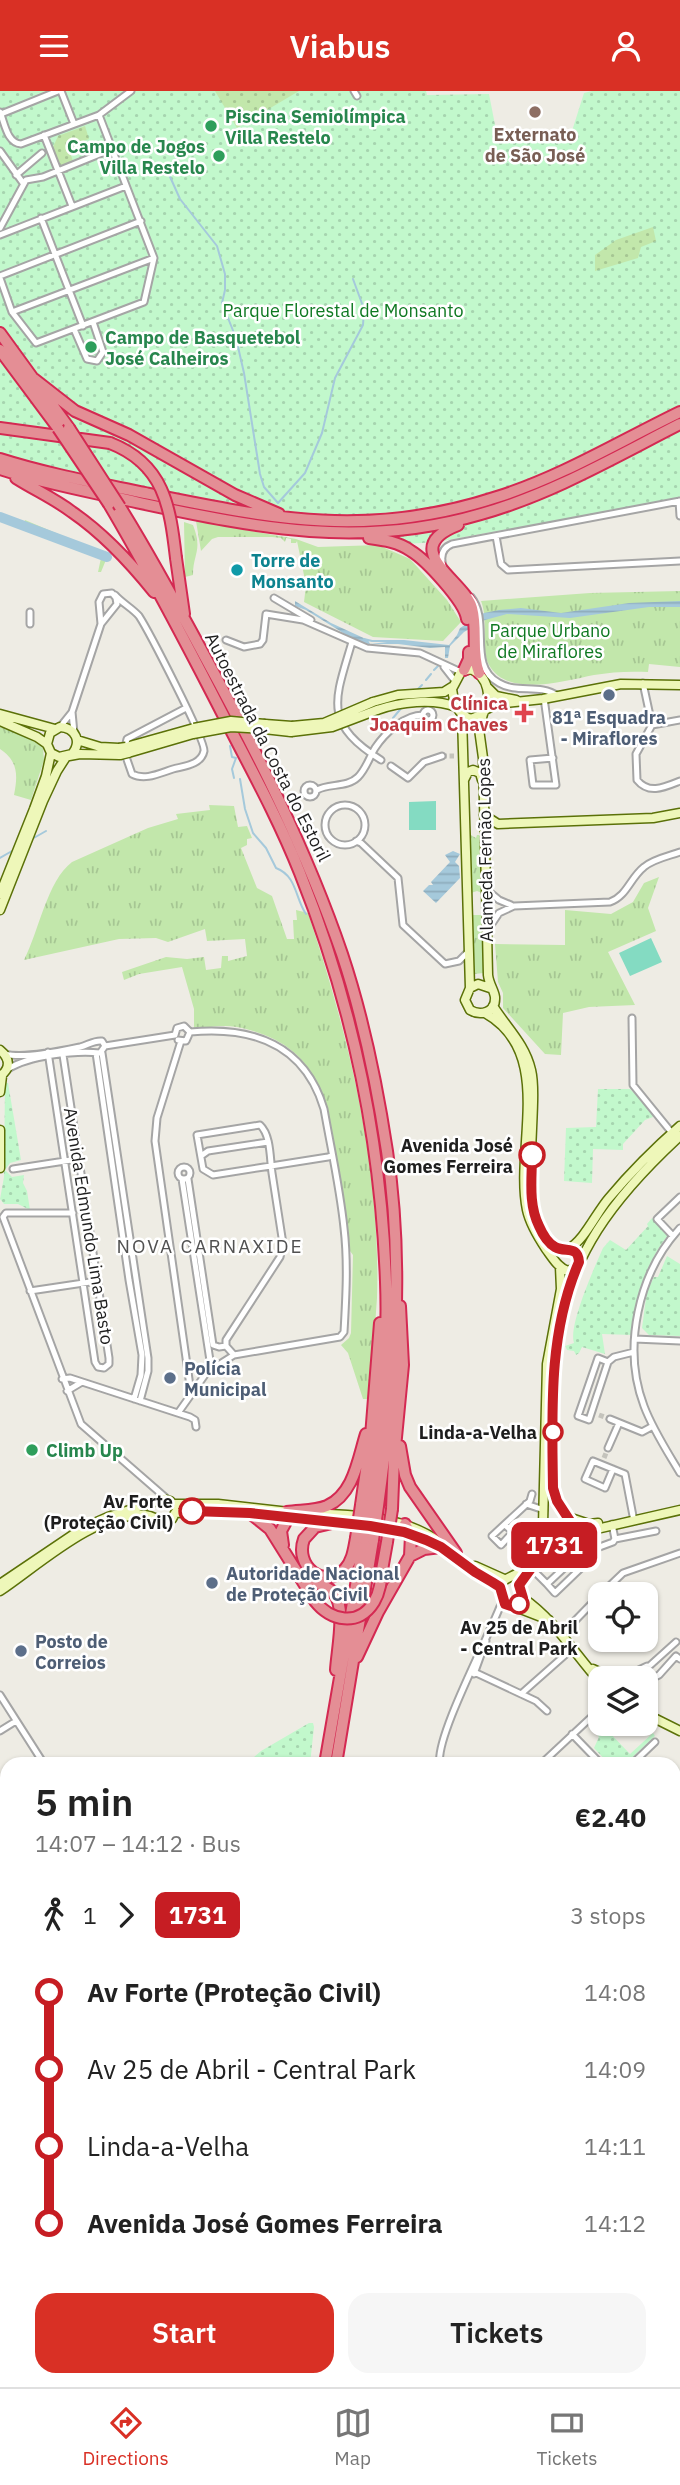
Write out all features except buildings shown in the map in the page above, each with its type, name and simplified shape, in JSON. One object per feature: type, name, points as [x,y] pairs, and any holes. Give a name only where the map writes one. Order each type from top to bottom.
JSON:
[{"type":"highway","name":"Autoestrada da Costa do Estoril","points":[[0,333],[34,379],[149,554],[232,706],[283,810],[310,868],[343,956],[366,1042],[387,1152],[395,1272],[394,1373],[390,1423],[369,1505]]},
{"type":"highway","name":"Autoestrada da Costa do Estoril","points":[[0,350],[64,428]]},
{"type":"highway","points":[[34,379],[75,411],[129,435],[236,495],[290,520]]},
{"type":"highway","points":[[0,459],[39,470],[243,513],[290,520],[379,521],[463,507],[540,481],[680,412]]},
{"type":"highway","points":[[479,673],[474,660],[472,607],[465,595],[440,569],[433,550],[437,539],[446,530],[568,481],[680,425]]},
{"type":"highway","points":[[0,428],[110,443],[134,456],[150,471],[162,487],[170,512],[185,620]]},
{"type":"highway","points":[[3,470],[62,486],[231,522],[292,531],[384,532],[457,521],[506,507]]},
{"type":"highway","points":[[3,470],[71,511],[97,531],[119,551],[171,613]]},
{"type":"highway","name":"Autoestrada da Costa do Estoril","points":[[115,505],[257,780],[294,860],[332,962],[354,1043],[373,1134],[386,1282],[384,1373],[364,1539],[326,1757]]},
{"type":"highway","points":[[339,533],[387,540],[402,545],[417,555],[458,599],[467,614],[469,659],[462,671]]},
{"type":"highway","points":[[250,1513],[267,1524],[315,1601],[325,1612],[348,1619],[362,1614],[376,1599],[392,1509],[403,1365],[403,1321],[395,1272]]},
{"type":"highway","points":[[369,1505],[372,1418],[386,1282]]},
{"type":"highway","points":[[283,1548],[281,1531],[290,1514],[324,1507],[339,1499],[348,1487],[372,1418]]},
{"type":"highway","points":[[399,1423],[401,1458],[410,1487],[456,1553]]},
{"type":"highway","points":[[336,1523],[312,1529],[304,1539],[302,1558],[313,1572],[325,1576],[342,1571],[364,1539]]},
{"type":"highway","points":[[352,1666],[378,1612],[410,1556],[411,1535],[405,1524]]},
{"type":"highway","name":"Autoestrada da Costa do Estoril","points":[[337,1757],[352,1666],[364,1539]]},
{"type":"highway","points":[[410,1556],[424,1549],[441,1547]]},
{"type":"highway","points":[[298,1573],[330,1590],[340,1606],[336,1669],[339,1686]]},
{"type":"street","points":[[74,124],[60,91],[0,113],[13,143],[21,144],[99,115],[120,94],[131,91]]},
{"type":"street","points":[[99,115],[141,221],[154,258],[144,302],[36,343],[12,312],[0,277],[141,221]]},
{"type":"street","points":[[44,135],[72,207]]},
{"type":"street","points":[[0,228],[23,183],[112,149]]},
{"type":"street","points":[[0,151],[23,183]]},
{"type":"street","points":[[16,175],[42,153]]},
{"type":"street","points":[[0,235],[126,185]]},
{"type":"street","points":[[0,212],[4,218]]},
{"type":"street","points":[[41,218],[83,326]]},
{"type":"street","points":[[12,312],[154,258]]},
{"type":"street","points":[[74,329],[87,359],[97,361],[103,352],[93,322]]},
{"type":"street","points":[[558,696],[549,690],[505,686],[488,673],[481,659],[480,617],[476,603],[443,564],[446,546],[680,501],[680,516]]},
{"type":"street","points":[[496,536],[501,564],[508,571],[680,561]]},
{"type":"street","points":[[101,624],[100,599],[103,594],[109,593],[115,595],[141,619],[186,708],[204,745],[203,755],[195,762],[145,777],[137,776],[129,770],[123,747],[127,739],[186,708]]},
{"type":"street","points":[[47,744],[50,733],[72,712],[101,624],[117,601],[115,595]]},
{"type":"street","points":[[275,614],[274,598],[326,629]]},
{"type":"street","points":[[100,605],[104,609],[124,605]]},
{"type":"street","points":[[30,612],[30,624]]},
{"type":"street","points":[[226,640],[244,647],[260,644],[263,640],[266,614],[303,619],[372,649],[420,653],[462,671],[471,669],[479,673],[496,696],[519,700]]},
{"type":"street","points":[[352,642],[337,695],[337,708],[346,729],[362,748],[381,760]]},
{"type":"street","points":[[439,663],[453,684],[456,707],[463,716],[471,719],[494,705],[519,700],[621,684],[680,685]]},
{"type":"street","points":[[0,721],[27,731],[47,744],[51,753],[59,757],[123,751],[231,721],[313,726],[375,706],[398,695],[444,692],[462,671]]},
{"type":"street","points":[[643,683],[652,725],[636,754],[637,780],[644,787],[657,789],[680,781]]},
{"type":"street","points":[[484,712],[488,688]]},
{"type":"street","points":[[544,698],[553,758],[556,785],[533,785],[530,760],[553,758]]},
{"type":"street","points":[[375,706],[415,703],[456,707]]},
{"type":"street","points":[[0,910],[57,771],[75,750],[72,712]]},
{"type":"street","name":"Alameda Fernão Lopes","points":[[484,712],[479,729],[483,753],[490,988]]},
{"type":"street","points":[[0,714],[58,728],[65,727],[76,737],[100,747],[123,751]]},
{"type":"street","points":[[317,790],[354,780],[382,739],[413,716],[423,715]]},
{"type":"street","name":"Alameda Fernão Lopes","points":[[463,716],[464,729],[458,756],[464,782],[470,988]]},
{"type":"street","points":[[652,725],[680,723]]},
{"type":"street","points":[[0,894],[34,809],[51,753]]},
{"type":"street","points":[[391,766],[408,778],[424,762],[442,757]]},
{"type":"street","points":[[464,782],[466,775],[473,770],[480,773],[483,784]]},
{"type":"street","points":[[346,805],[358,809],[365,827],[358,839],[351,844],[339,844],[329,837],[325,825],[334,808],[346,805]]},
{"type":"street","points":[[485,836],[489,829],[498,824],[653,818],[680,813]]},
{"type":"street","points":[[484,814],[498,824]]},
{"type":"street","points":[[358,839],[397,876],[405,927],[441,962],[460,965],[470,973]]},
{"type":"street","points":[[486,888],[499,900],[514,906],[610,902],[622,896],[642,868],[680,852]]},
{"type":"street","points":[[487,932],[497,915],[514,906]]},
{"type":"street","points":[[453,963],[462,959],[469,951]]},
{"type":"street","points":[[485,1013],[493,1006],[495,998],[490,988],[478,984],[470,988],[465,995],[466,1006],[474,1013],[485,1013],[493,1018],[509,1036],[524,1064],[528,1084],[526,1205],[534,1230],[559,1266],[569,1271],[578,1265]]},
{"type":"street","points":[[493,1006],[520,1041],[532,1072],[534,1098],[531,1198],[534,1214],[549,1242],[555,1247],[577,1253],[578,1265]]},
{"type":"street","points":[[632,1018],[633,1085],[676,1135]]},
{"type":"street","points":[[175,1035],[177,1028],[186,1026],[190,1032],[188,1039],[181,1041]]},
{"type":"street","points":[[178,1413],[211,1367],[234,1355],[337,1338],[344,1332],[346,1289],[345,1241],[332,1156],[320,1095],[310,1076],[288,1053],[264,1039],[241,1032],[190,1032]]},
{"type":"street","points":[[175,1035],[181,1041]]},
{"type":"street","points":[[3,1052],[19,1056],[63,1055],[99,1051],[175,1035]]},
{"type":"street","points":[[93,1041],[91,1048],[99,1051]]},
{"type":"street","points":[[3,1074],[22,1062],[93,1041],[102,1041],[99,1051],[130,1288],[143,1361],[137,1400]]},
{"type":"street","points":[[181,1041],[157,1118],[155,1141],[191,1393]]},
{"type":"street","points":[[99,1051],[149,1367],[137,1400]]},
{"type":"street","points":[[0,1092],[8,1062],[3,1052]]},
{"type":"street","name":"Avenida Edmundo Lima Basto","points":[[48,1055],[95,1362],[98,1367],[104,1368],[109,1364],[109,1358],[63,1055]]},
{"type":"street","points":[[234,1355],[226,1346],[226,1340],[283,1249],[271,1166],[268,1142],[265,1129],[260,1125],[197,1135],[203,1169],[210,1175],[271,1166],[332,1156]]},
{"type":"street","points":[[519,1585],[531,1568],[564,1537],[571,1525],[553,1488],[555,1361],[561,1324],[578,1265],[603,1219],[676,1135],[680,1126]]},
{"type":"street","points":[[0,1129],[0,1168]]},
{"type":"street","points":[[505,1581],[520,1572],[530,1557],[543,1523],[546,1377],[561,1289],[559,1256],[581,1240],[594,1217],[620,1186],[676,1135]]},
{"type":"street","points":[[201,1156],[208,1151],[268,1142]]},
{"type":"street","points":[[13,1169],[78,1159]]},
{"type":"street","points":[[185,1179],[211,1367]]},
{"type":"street","points":[[673,1236],[657,1219],[680,1197]]},
{"type":"street","points":[[73,1213],[3,1215],[62,1379],[84,1428],[152,1485],[172,1506],[218,1504],[370,1526],[411,1535],[441,1547],[505,1581]]},
{"type":"street","points":[[680,1228],[660,1252],[649,1275],[637,1317],[634,1352],[643,1405],[680,1473]]},
{"type":"street","points":[[198,1266],[213,1345],[226,1346]]},
{"type":"street","points":[[30,1291],[97,1281]]},
{"type":"street","points":[[130,1288],[138,1286]]},
{"type":"street","points":[[635,1339],[680,1341]]},
{"type":"street","points":[[608,1362],[598,1358],[578,1416],[589,1420],[608,1362],[614,1357],[634,1352]]},
{"type":"street","points":[[62,1379],[70,1378],[193,1418],[196,1427]]},
{"type":"street","points":[[67,1391],[82,1382]]},
{"type":"street","points":[[592,1412],[599,1415]]},
{"type":"street","points":[[610,1419],[642,1432],[653,1426]]},
{"type":"street","points":[[608,1448],[619,1423]]},
{"type":"street","points":[[613,1469],[605,1488],[585,1479],[593,1461],[604,1462],[625,1474],[633,1516]]},
{"type":"street","points":[[152,1485],[157,1502],[154,1516]]},
{"type":"street","points":[[505,1525],[530,1501],[532,1494]]},
{"type":"street","points":[[0,1584],[83,1528],[113,1515],[157,1502],[217,1511],[354,1515],[405,1524],[428,1534],[477,1568],[519,1585]]},
{"type":"street","points":[[526,1504],[544,1510]]},
{"type":"street","points":[[0,1591],[73,1540],[96,1528],[131,1516],[154,1516],[167,1522],[172,1506]]},
{"type":"street","points":[[543,1523],[552,1512],[593,1524],[680,1508]]},
{"type":"street","points":[[543,1523],[549,1537],[564,1537],[680,1508]]},
{"type":"street","points":[[612,1524],[615,1539]]},
{"type":"street","points":[[547,1584],[571,1560],[583,1553],[610,1544],[615,1539],[656,1531]]},
{"type":"street","points":[[613,1582],[623,1573],[680,1553]]},
{"type":"street","points":[[531,1568],[555,1593],[580,1569],[571,1560]]},
{"type":"street","points":[[440,1757],[466,1685],[499,1611],[505,1581]]},
{"type":"street","points":[[519,1585],[523,1598],[549,1620],[588,1668]]},
{"type":"street","points":[[503,1598],[512,1606],[549,1620]]},
{"type":"street","points":[[499,1611],[519,1604],[523,1598]]},
{"type":"street","points":[[562,1634],[588,1607]]},
{"type":"street","points":[[649,1665],[676,1642]]},
{"type":"street","points":[[520,1693],[573,1648]]},
{"type":"street","points":[[658,1676],[678,1658],[667,1650]]},
{"type":"street","points":[[585,1664],[589,1666]]},
{"type":"street","points":[[474,1672],[537,1701],[547,1711]]},
{"type":"street","points":[[0,1695],[39,1757]]},
{"type":"street","points":[[658,1719],[680,1731]]},
{"type":"street","points":[[548,1757],[588,1720]]},
{"type":"street","points":[[0,1731],[16,1721]]},
{"type":"street","points":[[572,1734],[594,1757]]},
{"type":"street","points":[[639,1757],[654,1742]]},
{"type":"green space","name":"Parque Florestal de Monsanto","points":[[0,91],[426,91],[427,95],[489,94],[496,130],[572,131],[584,93],[680,91],[680,498],[437,542],[405,544],[330,528],[272,523],[213,513],[77,484],[0,464]]},
{"type":"green space","points":[[215,91],[299,91],[237,128]]},
{"type":"green space","points":[[85,126],[89,139],[68,147],[73,161],[60,166],[53,147],[58,136]]},
{"type":"green space","points":[[653,227],[656,241],[641,247],[638,258],[595,271],[595,255],[616,240]]},
{"type":"green space","points":[[25,520],[108,555],[101,572],[98,572],[101,558],[23,527]]},
{"type":"green space","points":[[196,521],[296,539],[318,547],[378,545],[410,559],[447,600],[461,622],[443,641],[373,637],[304,602],[306,585],[297,541],[291,543],[291,539],[286,538],[285,542],[281,538],[272,537],[218,537],[212,539],[201,551]]},
{"type":"green space","points":[[184,522],[193,525],[197,546],[193,575],[185,577]]},
{"type":"green space","name":"Parque Urbano de Miraflores","points":[[680,591],[680,667],[649,664],[648,672],[614,672],[537,685],[509,681],[497,675],[486,658],[481,601],[590,593]]},
{"type":"green space","points":[[0,727],[26,736],[43,748],[44,760],[31,800],[14,795],[15,769],[10,758],[0,749]]},
{"type":"green space","points":[[436,801],[436,830],[409,830],[409,802]]},
{"type":"green space","points":[[209,805],[234,806],[238,827],[247,826],[252,838],[247,839],[247,845],[241,848],[257,888],[272,896],[287,939],[294,939],[293,920],[297,920],[296,910],[308,913],[337,1007],[359,1103],[374,1200],[377,1298],[369,1399],[363,1399],[348,1353],[341,1345],[351,1333],[353,1255],[350,1251],[343,1195],[327,1114],[312,1075],[300,1059],[284,1045],[263,1035],[231,1026],[194,1028],[194,1009],[182,967],[139,974],[124,980],[122,972],[166,957],[204,957],[206,970],[221,968],[222,956],[228,956],[228,961],[247,956],[245,939],[207,941],[205,929],[168,942],[156,938],[119,939],[24,960],[56,881],[72,862],[148,828],[178,819],[176,814],[210,810]]},
{"type":"green space","points":[[469,834],[476,838],[480,835],[482,893],[471,893]]},
{"type":"green space","points":[[659,877],[648,908],[656,931],[608,952],[635,1005],[589,1007],[563,1013],[561,1055],[545,1054],[503,1008],[495,944],[565,945],[565,910],[611,914],[633,902],[644,883]]},
{"type":"green space","points":[[472,915],[482,915],[484,973],[474,974]]},
{"type":"green space","points":[[651,938],[662,962],[630,976],[619,953]]},
{"type":"green space","points":[[5,1083],[8,1083],[21,1160],[10,1163],[5,1170],[12,1177],[24,1175],[23,1183],[30,1210],[18,1204],[4,1204],[0,1199],[4,1177]]},
{"type":"green space","points":[[598,1089],[630,1089],[649,1108],[653,1117],[645,1120],[623,1144],[623,1150],[593,1149],[592,1183],[564,1181],[566,1128],[596,1127]]},
{"type":"green space","points":[[652,1218],[668,1235],[642,1282],[631,1335],[602,1334],[605,1354],[582,1347],[576,1355],[574,1351],[567,1350],[565,1346],[574,1343],[578,1310],[603,1248],[610,1240],[626,1250]]},
{"type":"green space","points":[[667,1256],[680,1264],[680,1336],[649,1335],[642,1328],[647,1291],[654,1277],[658,1277]]},
{"type":"green space","points":[[313,1723],[311,1757],[254,1757]]},
{"type":"green space","points":[[613,1736],[630,1754],[650,1736],[655,1736],[632,1757],[602,1757],[594,1748],[599,1737]]},
{"type":"water","points":[[295,601],[331,623],[368,640],[370,644],[348,636],[295,606]]},
{"type":"water","points":[[680,601],[680,607],[649,607],[570,618],[507,614],[485,620],[464,632],[450,646],[448,658],[445,658],[445,647],[370,644],[404,640],[449,645],[460,628],[484,613],[499,610],[521,608],[561,613],[629,603]]},
{"type":"water","points":[[453,851],[460,854],[455,862],[459,866],[460,878],[436,903],[423,891],[433,885],[431,882],[450,862],[445,855]]},
{"type":"waterway","points":[[167,170],[180,199],[217,246],[225,274],[222,303],[236,338],[244,373],[260,474],[264,487],[278,503],[305,473],[322,433],[335,378],[363,325],[364,309],[353,279]]},
{"type":"waterway","points":[[0,517],[107,557]]},
{"type":"waterway","points":[[364,639],[403,641]]},
{"type":"waterway","points":[[434,670],[438,666]]},
{"type":"waterway","points":[[426,680],[431,674]]},
{"type":"waterway","points":[[417,690],[422,685]]},
{"type":"waterway","points":[[393,718],[403,706]]},
{"type":"waterway","points":[[230,746],[232,757],[236,758],[232,769],[234,778]]},
{"type":"waterway","points":[[240,779],[245,809],[253,833],[266,848],[276,868],[292,882],[306,914]]},
{"type":"waterway","points":[[32,839],[46,831]]},
{"type":"waterway","points":[[0,858],[12,851]]},
{"type":"tunnel","points":[[442,756],[454,756]]},
{"type":"tunnel","points":[[599,1415],[610,1419]]},
{"type":"tunnel","points":[[604,1458],[608,1448]]},
{"type":"bus line","name":"1731","points":[[192,1511],[250,1513],[404,1532],[441,1547],[500,1587],[505,1604],[514,1607],[521,1602],[523,1598],[519,1585],[545,1552],[566,1536],[571,1525],[553,1488],[553,1426],[556,1343],[579,1262],[579,1255],[574,1251],[558,1249],[552,1245],[539,1226],[532,1204],[532,1155]]},
{"type":"place","name":"Externato de São José","points":[[535,112]]},
{"type":"place","name":"Piscina Semiolímpica Villa Restelo","points":[[211,126]]},
{"type":"place","name":"Campo de Jogos Villa Restelo","points":[[219,156]]},
{"type":"place","name":"Campo de Basquetebol José Calheiros","points":[[91,347]]},
{"type":"place","name":"Torre de Monsanto","points":[[237,570]]},
{"type":"place","name":"81ª Esquadra - Miraflores","points":[[609,695]]},
{"type":"place","name":"Clínica Joaquim Chaves","points":[[524,713]]},
{"type":"place","name":"Avenida José Gomes Ferreira","points":[[532,1155]]},
{"type":"place","name":"Polícia Municipal","points":[[170,1378]]},
{"type":"place","name":"Linda-a-Velha","points":[[553,1432]]},
{"type":"place","name":"Climb Up","points":[[32,1450]]},
{"type":"place","name":"Av Forte (Proteção Civil)","points":[[192,1511]]},
{"type":"place","name":"Autoridade Nacional de Proteção Civil","points":[[212,1583]]},
{"type":"place","name":"Av 25 de Abril - Central Park","points":[[519,1604]]},
{"type":"place","name":"Posto de Correios","points":[[21,1651]]},
{"type":"district","name":"NOVA CARNAXIDE","points":[[210,1246]]}]
